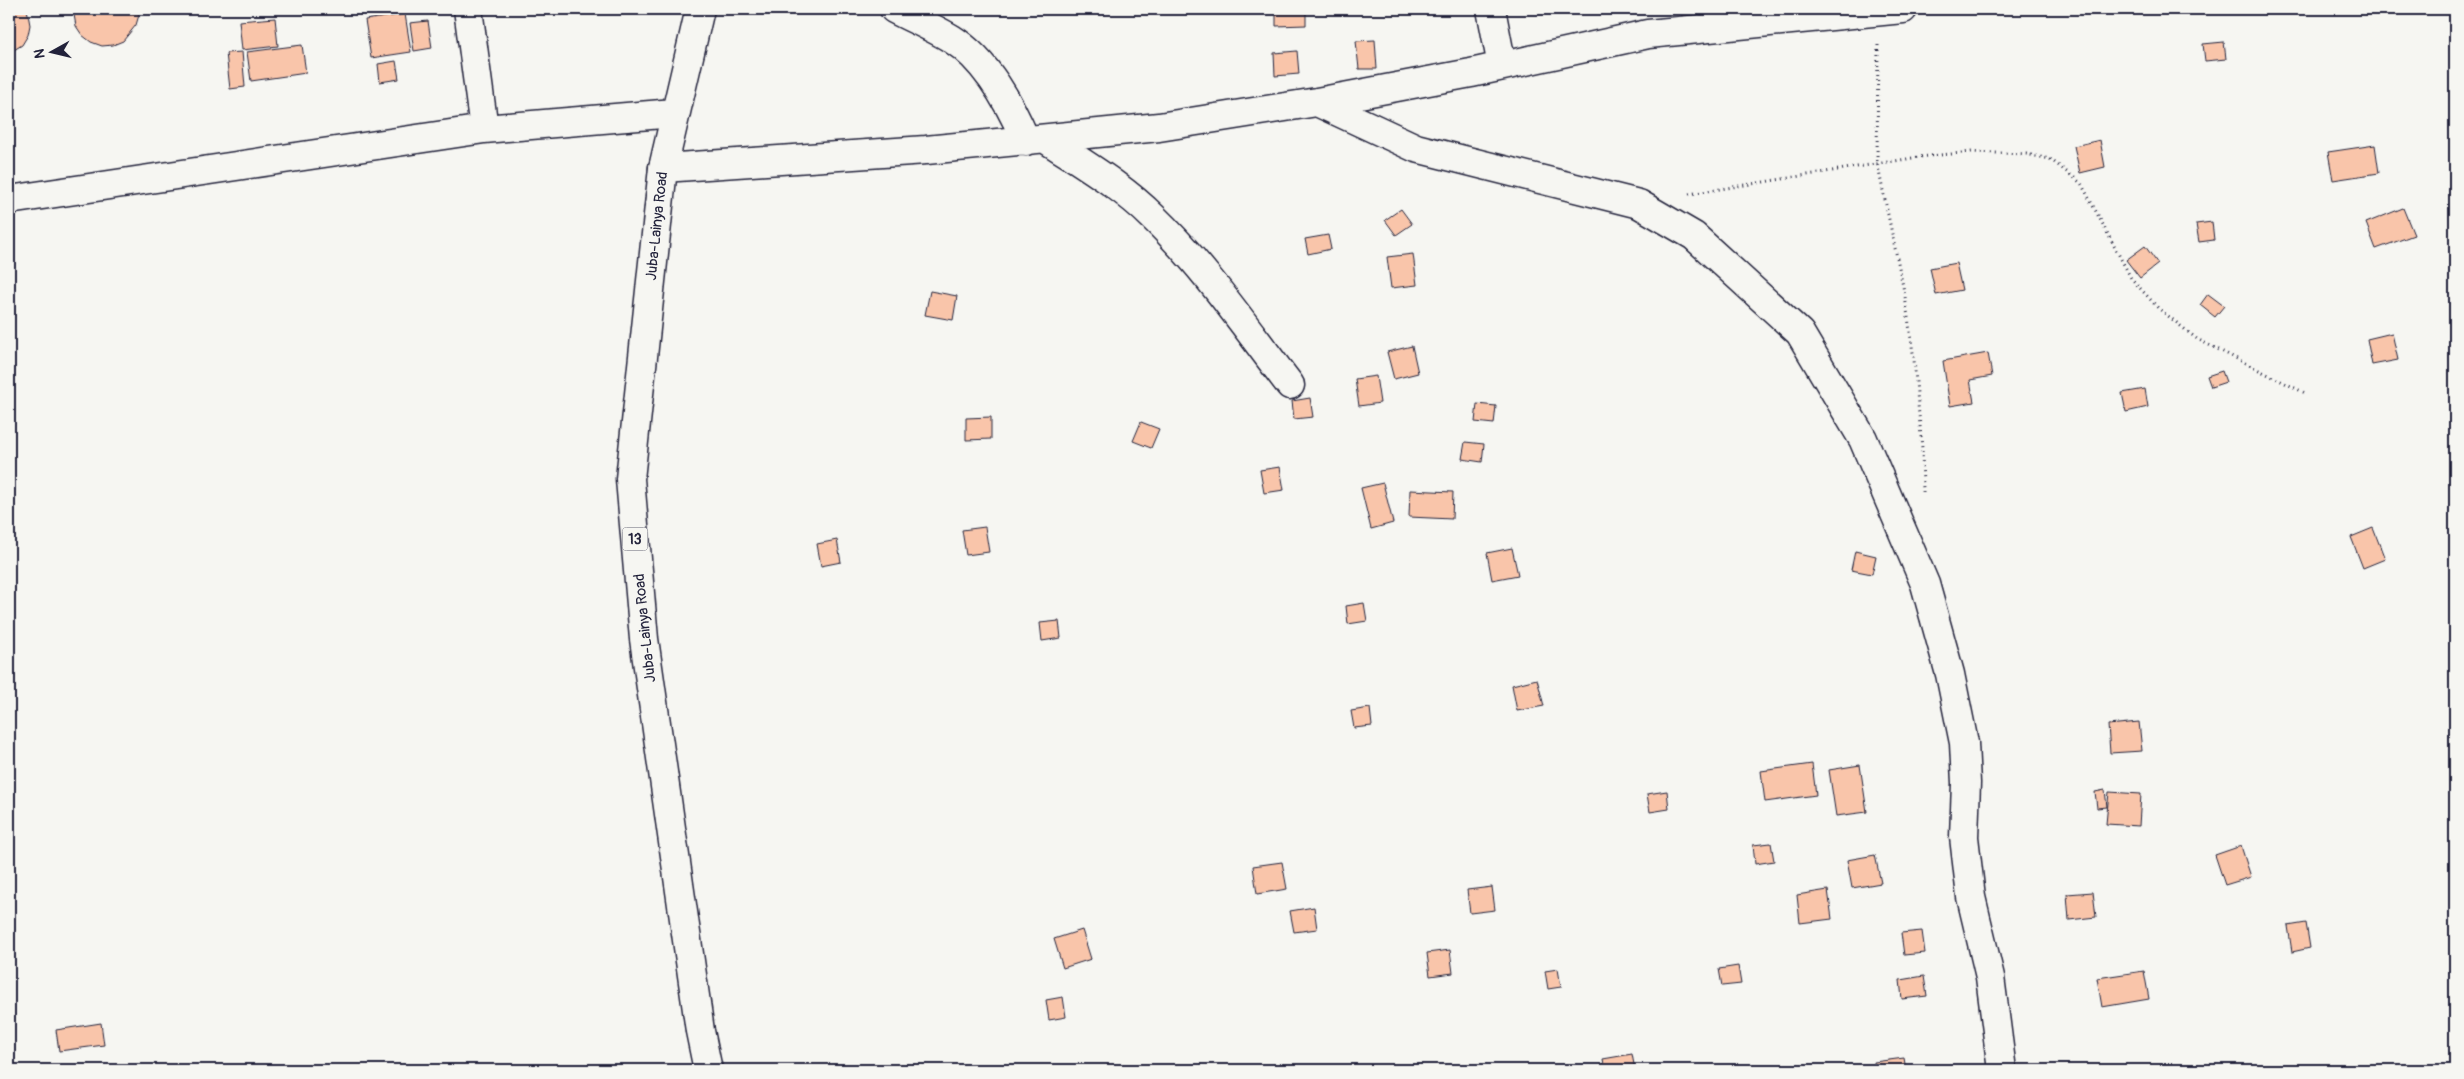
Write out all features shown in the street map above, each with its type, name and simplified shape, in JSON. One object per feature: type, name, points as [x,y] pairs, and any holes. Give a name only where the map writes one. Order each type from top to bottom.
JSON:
[{"type":"street","points":[[468,9],[484,129]]},
{"type":"street","name":"Juba-Lainya Road","points":[[700,9],[674,113],[663,168],[630,479],[644,639],[700,1031],[708,1070]]},
{"type":"street","points":[[894,9],[954,40],[977,61],[996,85],[1015,115],[1036,140],[1130,197],[1153,216],[1192,258],[1290,385]]},
{"type":"street","points":[[1491,9],[1502,66]]},
{"type":"street","points":[[663,168],[926,150],[1160,127],[1317,102],[1502,66],[1648,34],[1891,10]]},
{"type":"street","points":[[1317,102],[1416,148],[1639,204],[1694,236],[1800,333],[1863,440],[1925,584],[1950,674],[1964,743],[1966,783],[1964,837],[1971,897],[1990,977],[2002,1070]]},
{"type":"street","points":[[9,200],[484,129],[674,113]]},
{"type":"path","points":[[1891,10],[1877,162],[1905,296],[1914,360],[1922,448],[1923,497]]},
{"type":"path","points":[[1639,204],[1770,180],[1848,170],[1877,162],[1972,152],[2026,154],[2050,159],[2081,183],[2131,278],[2158,308],[2197,339],[2305,393]]},
{"type":"building","points":[[9,9],[27,9],[30,25],[28,35],[22,45],[9,53]]},
{"type":"building","points":[[73,9],[138,9],[139,15],[136,25],[123,41],[113,45],[102,46],[91,42],[82,35],[76,26]]},
{"type":"building","points":[[1276,9],[1306,9],[1306,25],[1276,26]]},
{"type":"building","points":[[1681,9],[1723,9],[1723,12],[1682,17]]},
{"type":"building","points":[[405,14],[411,52],[371,58],[365,20]]},
{"type":"building","points":[[275,18],[278,46],[242,50],[239,21]]},
{"type":"building","points":[[428,21],[432,48],[414,51],[410,23]]},
{"type":"building","points":[[1375,40],[1377,69],[1359,69],[1356,41]]},
{"type":"building","points":[[2224,42],[2226,59],[2205,61],[2203,44]]},
{"type":"building","points":[[302,45],[306,73],[251,81],[247,52]]},
{"type":"building","points":[[1297,51],[1299,74],[1275,76],[1274,53]]},
{"type":"building","points":[[242,52],[245,87],[230,89],[226,53]]},
{"type":"building","points":[[396,61],[399,79],[380,82],[378,64]]},
{"type":"building","points":[[2100,140],[2105,167],[2080,173],[2074,146]]},
{"type":"building","points":[[2375,145],[2379,173],[2333,180],[2328,152]]},
{"type":"building","points":[[2403,208],[2414,235],[2376,249],[2366,223]]},
{"type":"building","points":[[1401,209],[1412,224],[1396,235],[1385,220]]},
{"type":"building","points":[[2212,222],[2214,240],[2199,242],[2196,224]]},
{"type":"building","points":[[1328,235],[1331,249],[1308,254],[1305,239]]},
{"type":"building","points":[[2145,246],[2158,264],[2140,278],[2126,260]]},
{"type":"building","points":[[1413,254],[1417,285],[1391,288],[1387,257]]},
{"type":"building","points":[[1956,263],[1962,290],[1936,295],[1930,268]]},
{"type":"building","points":[[930,291],[957,296],[953,320],[925,315]]},
{"type":"building","points":[[2208,294],[2224,306],[2215,317],[2200,305]]},
{"type":"building","points":[[2392,333],[2398,360],[2372,365],[2367,339]]},
{"type":"building","points":[[1412,346],[1418,373],[1394,379],[1387,352]]},
{"type":"building","points":[[1988,353],[1992,376],[1970,380],[1974,402],[1950,406],[1943,361]]},
{"type":"building","points":[[2222,371],[2226,382],[2211,387],[2207,376]]},
{"type":"building","points":[[1376,376],[1380,403],[1359,406],[1355,379]]},
{"type":"building","points":[[2145,389],[2148,407],[2126,412],[2122,393]]},
{"type":"building","points":[[1310,398],[1313,417],[1294,419],[1292,401]]},
{"type":"building","points":[[1477,404],[1496,406],[1494,424],[1475,422]]},
{"type":"building","points":[[991,417],[991,439],[966,440],[966,418]]},
{"type":"building","points":[[1141,422],[1159,429],[1151,448],[1133,441]]},
{"type":"building","points":[[1465,442],[1484,444],[1482,462],[1462,459]]},
{"type":"building","points":[[1280,467],[1284,490],[1264,493],[1260,470]]},
{"type":"building","points":[[1383,483],[1393,523],[1371,529],[1361,488]]},
{"type":"building","points":[[1410,490],[1453,492],[1452,519],[1409,517]]},
{"type":"building","points":[[985,527],[989,552],[966,555],[962,530]]},
{"type":"building","points":[[2373,528],[2385,559],[2363,568],[2351,537]]},
{"type":"building","points":[[837,540],[841,562],[821,566],[817,544]]},
{"type":"building","points":[[1512,548],[1518,575],[1492,580],[1487,553]]},
{"type":"building","points":[[1855,551],[1876,556],[1872,574],[1851,570]]},
{"type":"building","points":[[1364,603],[1367,621],[1348,624],[1346,606]]},
{"type":"building","points":[[1059,621],[1061,638],[1042,641],[1040,623]]},
{"type":"building","points":[[1537,679],[1544,706],[1517,711],[1512,685]]},
{"type":"building","points":[[1370,708],[1372,726],[1354,728],[1351,711]]},
{"type":"building","points":[[2139,722],[2142,751],[2110,753],[2108,725]]},
{"type":"building","points":[[1812,764],[1816,795],[1765,802],[1761,771]]},
{"type":"building","points":[[1860,765],[1867,812],[1836,816],[1829,770]]},
{"type":"building","points":[[2105,790],[2107,807],[2097,808],[2095,792]]},
{"type":"building","points":[[1667,791],[1669,809],[1650,812],[1647,794]]},
{"type":"building","points":[[2109,792],[2141,794],[2139,826],[2106,824]]},
{"type":"building","points":[[1771,843],[1774,861],[1755,864],[1753,845]]},
{"type":"building","points":[[2241,846],[2251,877],[2225,885],[2215,855]]},
{"type":"building","points":[[1875,855],[1881,883],[1852,888],[1847,860]]},
{"type":"building","points":[[1282,862],[1287,889],[1257,894],[1253,866]]},
{"type":"building","points":[[1492,887],[1495,910],[1470,913],[1467,890]]},
{"type":"building","points":[[1828,890],[1832,919],[1800,923],[1797,895]]},
{"type":"building","points":[[2093,892],[2096,917],[2069,920],[2067,894]]},
{"type":"building","points":[[1314,907],[1317,929],[1294,932],[1290,911]]},
{"type":"building","points":[[2306,923],[2310,948],[2292,952],[2288,926]]},
{"type":"building","points":[[1082,930],[1091,959],[1063,968],[1054,939]]},
{"type":"building","points":[[1922,931],[1925,953],[1904,955],[1901,933]]},
{"type":"building","points":[[1450,950],[1453,973],[1430,976],[1427,953]]},
{"type":"building","points":[[1738,966],[1741,984],[1722,986],[1719,969]]},
{"type":"building","points":[[1558,969],[1561,987],[1548,989],[1545,971]]},
{"type":"building","points":[[2144,971],[2149,999],[2102,1007],[2097,978]]},
{"type":"building","points":[[1924,976],[1927,996],[1902,999],[1900,980]]},
{"type":"building","points":[[1063,997],[1066,1017],[1049,1020],[1046,1000]]},
{"type":"building","points":[[101,1023],[104,1045],[59,1051],[56,1030]]},
{"type":"building","points":[[1632,1054],[1635,1070],[1605,1070],[1603,1059]]},
{"type":"building","points":[[1904,1058],[1906,1070],[1875,1070],[1874,1062]]}]
